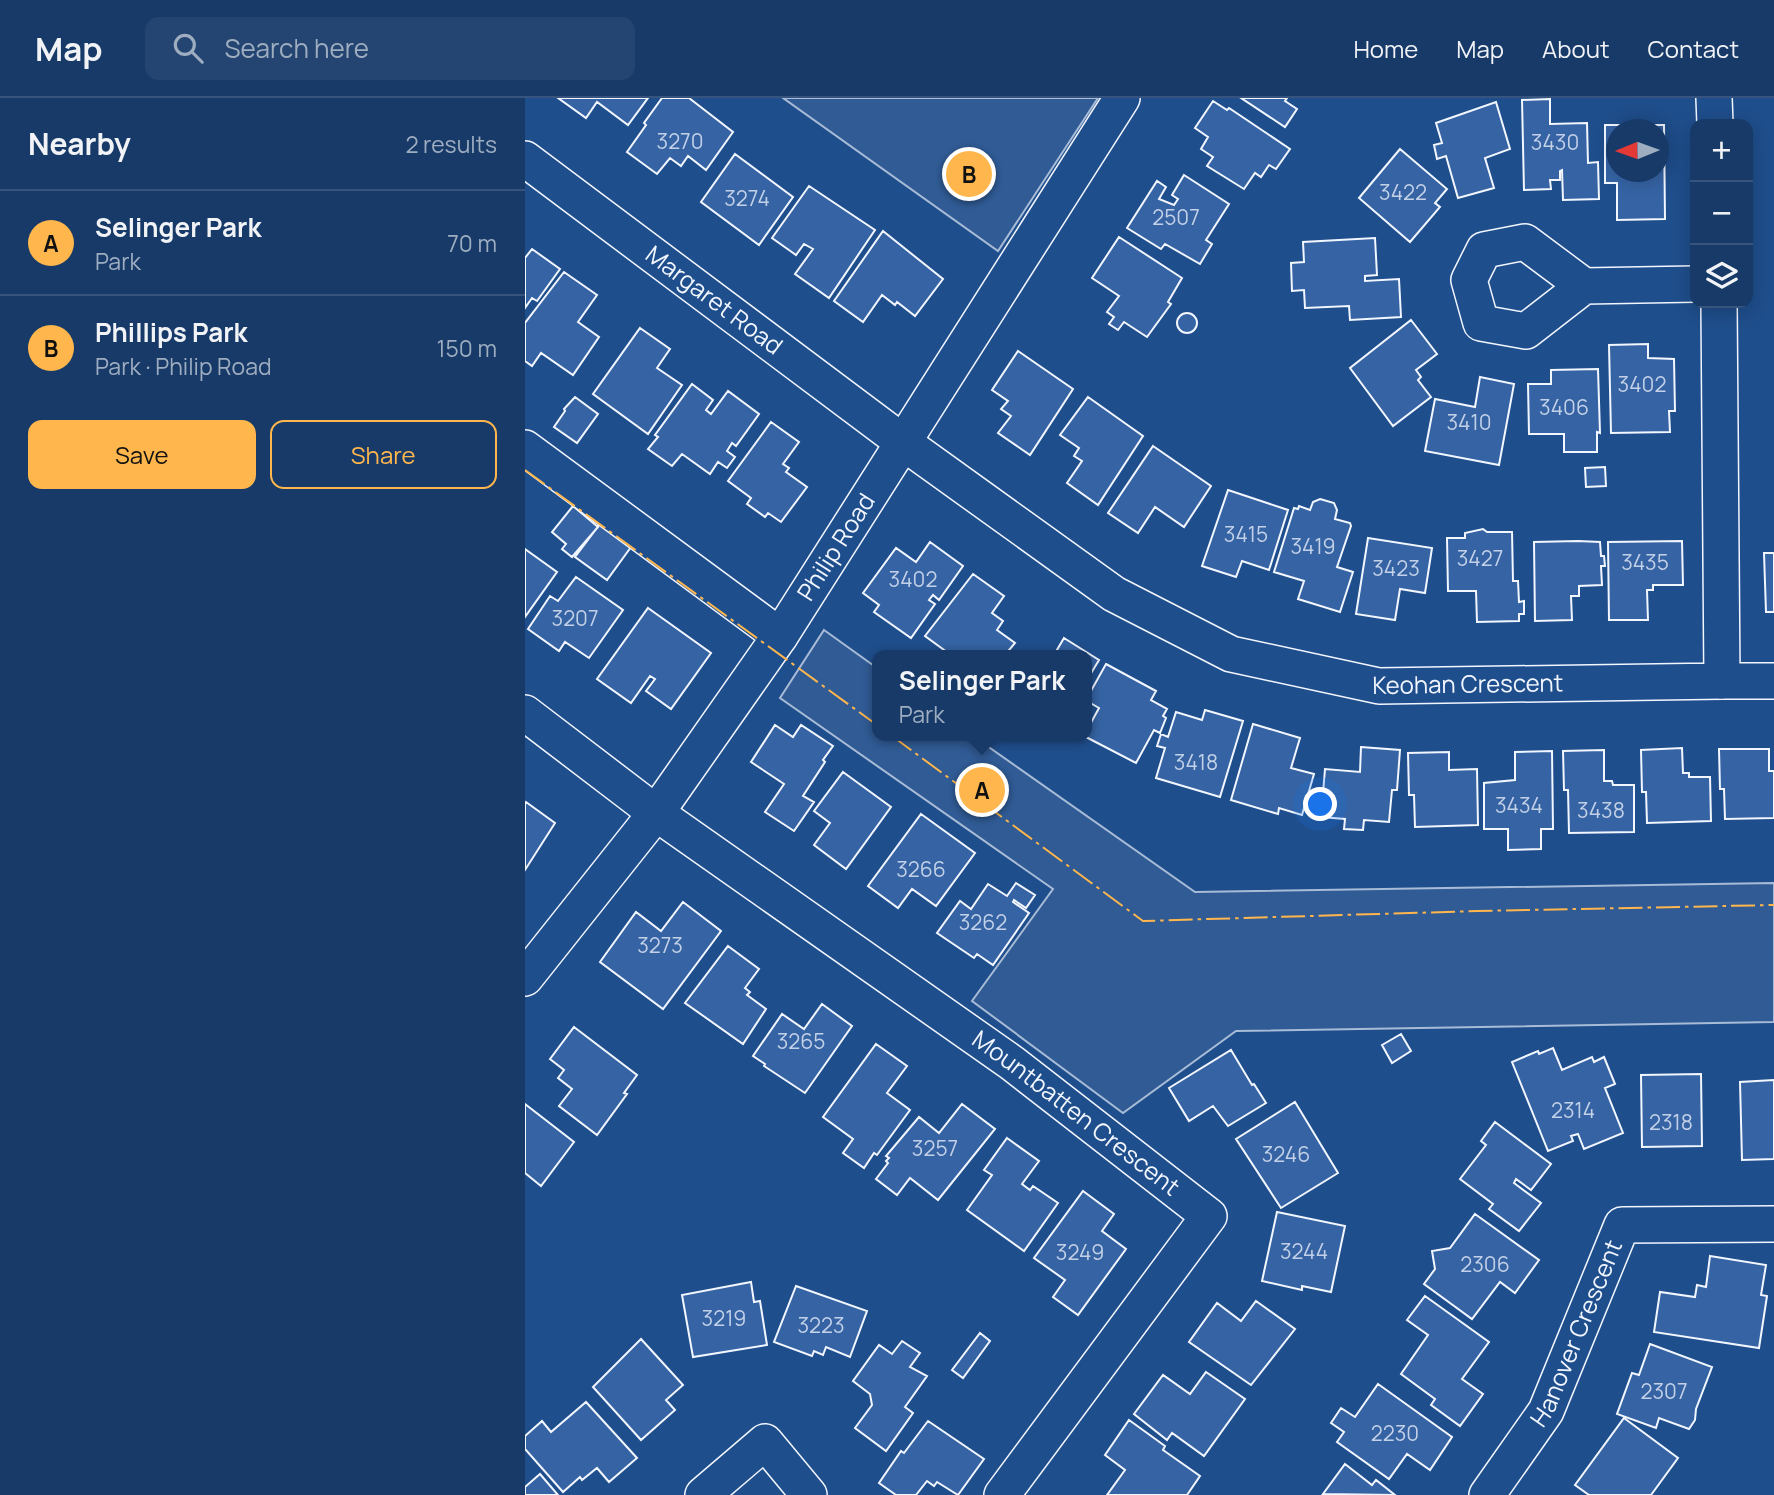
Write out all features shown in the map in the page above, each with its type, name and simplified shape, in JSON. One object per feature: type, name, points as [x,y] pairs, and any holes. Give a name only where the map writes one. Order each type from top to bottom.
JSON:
[{"type":"street","name":"Philip Road","points":[[525,978],[656,813],[780,636],[1122,98]]},
{"type":"street","points":[[1714,98],[1714,119]]},
{"type":"street","name":"Margaret Road","points":[[525,159],[904,443]]},
{"type":"street","points":[[1584,286],[1690,284]]},
{"type":"street","points":[[1719,308],[1722,681]]},
{"type":"street","name":"Keohan Crescent","points":[[904,443],[1114,594],[1231,654],[1379,686],[1774,681]]},
{"type":"street","points":[[525,448],[780,636]]},
{"type":"street","points":[[525,712],[656,813]]},
{"type":"street","name":"Mountbatten Crescent","points":[[656,813],[1012,1063],[1209,1216],[1002,1495]]},
{"type":"street","name":"Hanover Crescent","points":[[1487,1495],[1546,1411],[1622,1225],[1774,1224]]},
{"type":"street","points":[[702,1495],[765,1442],[809,1495]]},
{"type":"shaded area","points":[[783,98],[1098,98],[998,251]]},
{"type":"shaded area","points":[[824,630],[872,664],[872,741],[980,741],[1195,892],[1774,883],[1774,1022],[1236,1031],[1123,1113],[972,1001],[1053,889],[780,698]]},
{"type":"building","points":[[558,98],[648,98],[628,125],[597,102],[586,118]]},
{"type":"building","points":[[662,98],[689,98],[733,132],[706,170],[688,156],[681,166],[670,158],[657,174],[627,152]]},
{"type":"building","points":[[1241,98],[1287,98],[1285,101],[1297,109],[1285,127]]},
{"type":"building","points":[[1550,99],[1550,124],[1587,123],[1588,163],[1598,162],[1599,199],[1563,200],[1562,170],[1560,180],[1550,180],[1551,189],[1524,190],[1522,100]]},
{"type":"building","points":[[1213,101],[1227,110],[1229,108],[1290,149],[1276,169],[1269,165],[1261,177],[1255,173],[1244,189],[1207,166],[1213,157],[1201,149],[1208,137],[1195,128]]},
{"type":"building","points":[[1496,102],[1510,149],[1485,158],[1494,188],[1458,198],[1446,156],[1437,159],[1434,145],[1442,143],[1436,123]]},
{"type":"building","points":[[1605,125],[1606,182],[1665,182],[1665,219],[1617,220],[1617,183],[1605,183]]},
{"type":"building","points":[[1400,149],[1447,189],[1435,203],[1440,207],[1410,242],[1359,198]]},
{"type":"building","points":[[735,154],[793,197],[759,245],[701,202]]},
{"type":"building","points":[[1184,175],[1229,204],[1206,240],[1212,244],[1200,264],[1165,244],[1161,249],[1127,228],[1157,181],[1166,187],[1159,199],[1174,205],[1178,199],[1172,195]]},
{"type":"building","points":[[809,186],[875,230],[829,298],[795,274],[813,249],[804,244],[796,255],[772,238]]},
{"type":"building","points":[[883,231],[943,279],[915,316],[897,302],[895,305],[882,295],[863,322],[834,301]]},
{"type":"building","points":[[1119,237],[1182,278],[1168,302],[1171,304],[1147,337],[1124,322],[1118,330],[1109,324],[1114,317],[1107,312],[1119,296],[1092,278]]},
{"type":"building","points":[[1375,238],[1377,275],[1365,276],[1365,281],[1399,279],[1401,317],[1350,320],[1349,306],[1305,308],[1304,290],[1292,291],[1291,263],[1304,262],[1303,242]]},
{"type":"building","points":[[532,249],[560,269],[537,301],[532,298],[525,308],[525,258]]},
{"type":"building","points":[[564,272],[597,295],[578,322],[599,337],[573,375],[541,353],[532,366],[525,361],[525,323]]},
{"type":"building","points":[[1187,313],[1194,316],[1197,323],[1194,330],[1187,333],[1180,330],[1177,323],[1180,316]]},
{"type":"building","points":[[1411,320],[1437,354],[1416,370],[1421,377],[1418,380],[1431,397],[1393,426],[1350,368]]},
{"type":"building","points":[[640,328],[670,349],[657,368],[682,385],[648,434],[593,394]]},
{"type":"building","points":[[1648,344],[1648,358],[1674,359],[1675,411],[1669,411],[1670,432],[1611,433],[1609,345]]},
{"type":"building","points":[[1018,351],[1073,389],[1030,455],[998,433],[1011,416],[1001,409],[1008,401],[992,390]]},
{"type":"building","points":[[1598,369],[1600,433],[1597,432],[1597,452],[1564,452],[1564,434],[1529,434],[1528,384],[1551,384],[1551,370]]},
{"type":"building","points":[[1480,377],[1514,384],[1499,465],[1425,451],[1435,399],[1475,407]]},
{"type":"building","points":[[692,384],[713,400],[706,410],[711,414],[728,391],[759,414],[736,446],[732,443],[727,451],[735,457],[727,468],[718,462],[710,474],[682,454],[672,466],[648,449]]},
{"type":"building","points":[[575,397],[598,414],[577,443],[554,427],[564,409]]},
{"type":"building","points":[[1088,397],[1143,436],[1098,505],[1067,483],[1082,461],[1074,456],[1079,448],[1060,435]]},
{"type":"building","points":[[771,422],[799,442],[783,464],[789,468],[786,472],[807,487],[781,522],[768,513],[765,517],[747,504],[751,498],[728,481]]},
{"type":"building","points":[[1153,446],[1211,486],[1184,527],[1155,507],[1138,533],[1108,513]]},
{"type":"building","points":[[1605,467],[1606,486],[1586,487],[1585,468]]},
{"type":"building","points":[[1228,490],[1288,510],[1269,570],[1242,561],[1236,577],[1202,566]]},
{"type":"building","points":[[1320,499],[1334,503],[1337,510],[1335,519],[1350,523],[1351,526],[1337,567],[1353,572],[1340,612],[1298,599],[1304,581],[1274,572],[1294,508],[1298,509],[1299,506],[1310,510],[1313,502]]},
{"type":"building","points":[[573,506],[598,527],[572,557],[562,549],[566,544],[552,532]]},
{"type":"building","points":[[600,524],[631,547],[607,580],[575,557]]},
{"type":"building","points":[[1483,529],[1487,532],[1512,532],[1513,581],[1518,581],[1519,602],[1524,601],[1524,614],[1519,614],[1519,621],[1477,622],[1476,591],[1448,591],[1447,538],[1465,538],[1465,533]]},
{"type":"building","points":[[1368,538],[1432,548],[1425,593],[1400,589],[1395,620],[1356,614]]},
{"type":"building","points":[[1682,541],[1683,585],[1653,585],[1653,590],[1647,590],[1648,620],[1609,620],[1608,542]]},
{"type":"building","points":[[930,542],[963,566],[939,600],[933,595],[929,600],[935,604],[911,638],[874,612],[879,605],[863,593],[896,548],[916,562]]},
{"type":"building","points":[[1534,542],[1600,542],[1605,566],[1601,566],[1602,585],[1579,586],[1579,596],[1571,596],[1572,620],[1535,621]]},
{"type":"building","points":[[525,549],[557,572],[525,617]]},
{"type":"building","points":[[1764,553],[1774,553],[1774,612],[1766,612]]},
{"type":"building","points":[[973,574],[1004,596],[992,613],[1003,621],[997,630],[1015,643],[1009,650],[944,650],[925,636]]},
{"type":"building","points":[[576,577],[623,610],[589,658],[565,642],[559,651],[528,629],[550,596],[558,601]]},
{"type":"building","points":[[648,608],[711,653],[671,709],[646,691],[655,679],[650,676],[631,703],[597,679]]},
{"type":"building","points":[[1064,638],[1083,650],[1057,650]]},
{"type":"building","points":[[1092,656],[1099,660],[1092,672]]},
{"type":"building","points":[[1106,664],[1156,691],[1151,700],[1167,709],[1160,733],[1154,730],[1136,763],[1092,740],[1092,721],[1099,708],[1092,704],[1092,689]]},
{"type":"building","points":[[1205,710],[1243,721],[1220,797],[1156,778],[1165,748],[1157,746],[1161,734],[1168,737],[1176,712],[1202,720]]},
{"type":"building","points":[[1253,724],[1300,738],[1291,768],[1314,774],[1302,815],[1279,808],[1278,814],[1231,800]]},
{"type":"building","points":[[775,725],[793,737],[801,725],[833,746],[803,796],[814,802],[794,831],[765,812],[784,784],[751,762]]},
{"type":"building","points":[[1361,747],[1400,750],[1397,790],[1392,790],[1389,822],[1364,820],[1363,830],[1344,829],[1345,819],[1321,817],[1325,769],[1360,772]]},
{"type":"building","points":[[1682,748],[1683,773],[1689,773],[1689,777],[1710,777],[1711,821],[1647,823],[1646,792],[1642,792],[1641,750]]},
{"type":"building","points":[[1719,749],[1769,749],[1769,771],[1774,771],[1774,818],[1725,819],[1724,789],[1720,789]]},
{"type":"building","points":[[1604,750],[1604,781],[1612,781],[1613,785],[1634,785],[1634,832],[1569,833],[1568,790],[1564,790],[1563,751]]},
{"type":"building","points":[[1552,751],[1553,829],[1541,829],[1541,849],[1508,850],[1508,829],[1484,829],[1484,783],[1515,780],[1515,752]]},
{"type":"building","points":[[1449,752],[1449,770],[1477,769],[1478,825],[1415,827],[1414,795],[1409,795],[1408,753]]},
{"type":"building","points":[[843,772],[891,807],[846,869],[814,845],[830,823],[814,811]]},
{"type":"building","points":[[526,802],[555,823],[525,870],[525,804]]},
{"type":"building","points":[[921,814],[975,853],[936,906],[912,889],[898,908],[868,886]]},
{"type":"building","points":[[1016,883],[1035,895],[1026,908],[1014,900],[1013,902],[1029,913],[993,965],[977,954],[974,958],[937,933],[960,901],[971,909],[988,884],[1007,896]]},
{"type":"building","points":[[683,902],[721,931],[663,1009],[600,962],[636,912],[661,931]]},
{"type":"building","points":[[728,946],[759,969],[745,988],[750,992],[747,995],[766,1009],[743,1044],[685,1003]]},
{"type":"building","points":[[822,1004],[852,1026],[805,1093],[753,1056],[782,1014],[804,1029]]},
{"type":"building","points":[[574,1027],[637,1075],[624,1093],[627,1094],[597,1135],[559,1106],[572,1089],[558,1078],[564,1070],[550,1059]]},
{"type":"building","points":[[1401,1034],[1411,1051],[1392,1063],[1382,1045]]},
{"type":"building","points":[[876,1044],[907,1066],[887,1093],[910,1110],[877,1155],[874,1153],[864,1168],[843,1153],[853,1139],[823,1117]]},
{"type":"building","points":[[1553,1048],[1562,1070],[1592,1057],[1594,1062],[1604,1057],[1615,1084],[1605,1088],[1623,1133],[1584,1149],[1578,1134],[1571,1136],[1573,1141],[1548,1151],[1512,1062]]},
{"type":"building","points":[[1231,1050],[1266,1103],[1228,1126],[1213,1106],[1189,1121],[1169,1088]]},
{"type":"building","points":[[1701,1074],[1702,1146],[1642,1147],[1641,1075]]},
{"type":"building","points":[[1774,1080],[1774,1159],[1742,1160],[1740,1082]]},
{"type":"building","points":[[1295,1102],[1338,1173],[1281,1208],[1236,1139]]},
{"type":"building","points":[[525,1104],[574,1142],[541,1186],[525,1173]]},
{"type":"building","points":[[962,1104],[995,1129],[938,1200],[910,1178],[897,1195],[876,1179],[888,1163],[886,1161],[889,1158],[886,1156],[919,1117],[939,1133]]},
{"type":"building","points":[[1495,1122],[1551,1164],[1531,1190],[1516,1179],[1514,1183],[1541,1203],[1519,1231],[1489,1209],[1493,1204],[1460,1179],[1486,1145],[1481,1141]]},
{"type":"building","points":[[1007,1138],[1039,1161],[1022,1184],[1030,1190],[1033,1186],[1058,1203],[1024,1251],[967,1210],[992,1175],[984,1170]]},
{"type":"building","points":[[1083,1191],[1114,1214],[1102,1231],[1126,1249],[1078,1315],[1053,1297],[1065,1280],[1034,1258]]},
{"type":"building","points":[[1277,1212],[1345,1226],[1331,1292],[1302,1286],[1302,1290],[1262,1281]]},
{"type":"building","points":[[1475,1214],[1539,1260],[1515,1293],[1500,1282],[1472,1319],[1424,1284],[1435,1269],[1432,1251],[1450,1248]]},
{"type":"building","points":[[1710,1256],[1766,1265],[1761,1295],[1767,1296],[1759,1348],[1654,1332],[1660,1292],[1695,1297],[1697,1285],[1706,1287]]},
{"type":"building","points":[[751,1282],[754,1302],[760,1301],[767,1345],[693,1357],[682,1295]]},
{"type":"building","points":[[796,1286],[867,1311],[850,1357],[826,1347],[823,1355],[814,1351],[812,1356],[774,1342]]},
{"type":"building","points":[[1425,1296],[1489,1342],[1462,1379],[1483,1394],[1460,1426],[1431,1405],[1435,1399],[1401,1374],[1428,1335],[1407,1320]]},
{"type":"building","points":[[1256,1301],[1295,1329],[1251,1385],[1189,1342],[1217,1303],[1241,1321]]},
{"type":"building","points":[[980,1333],[990,1341],[963,1378],[952,1370]]},
{"type":"building","points":[[641,1339],[683,1385],[666,1400],[675,1410],[641,1440],[593,1387]]},
{"type":"building","points":[[902,1341],[920,1353],[910,1367],[927,1376],[905,1407],[913,1413],[886,1451],[855,1428],[872,1405],[870,1394],[853,1381],[879,1345],[892,1354]]},
{"type":"building","points":[[1650,1344],[1712,1367],[1696,1409],[1695,1420],[1689,1429],[1659,1418],[1656,1428],[1617,1414],[1632,1373],[1639,1375]]},
{"type":"building","points":[[1206,1372],[1245,1399],[1204,1456],[1172,1433],[1167,1440],[1134,1414],[1163,1375],[1190,1394]]},
{"type":"building","points":[[1378,1384],[1452,1437],[1430,1470],[1407,1454],[1389,1479],[1337,1442],[1344,1432],[1331,1423],[1341,1408],[1355,1417]]},
{"type":"building","points":[[586,1402],[637,1458],[609,1482],[597,1468],[582,1480],[580,1477],[563,1492],[525,1449],[525,1436],[542,1421],[551,1432]]},
{"type":"building","points":[[1624,1418],[1678,1458],[1651,1495],[1589,1495],[1575,1485]]},
{"type":"building","points":[[1129,1420],[1165,1446],[1163,1450],[1200,1476],[1187,1495],[1107,1495],[1125,1470],[1105,1455]]},
{"type":"building","points":[[928,1421],[984,1459],[958,1495],[937,1482],[934,1486],[927,1481],[916,1495],[896,1495],[879,1483],[901,1451],[904,1453]]},
{"type":"building","points":[[1345,1464],[1372,1485],[1376,1480],[1395,1495],[1323,1494]]},
{"type":"building","points":[[540,1474],[558,1495],[525,1495],[525,1487]]},
{"type":"power","points":[[525,470],[872,721]]},
{"type":"power","points":[[899,741],[1143,921],[1774,905]]},
{"type":"place","name":"Phillips Park","points":[[969,174]]},
{"type":"place","name":"Selinger Park","points":[[982,790]]}]
